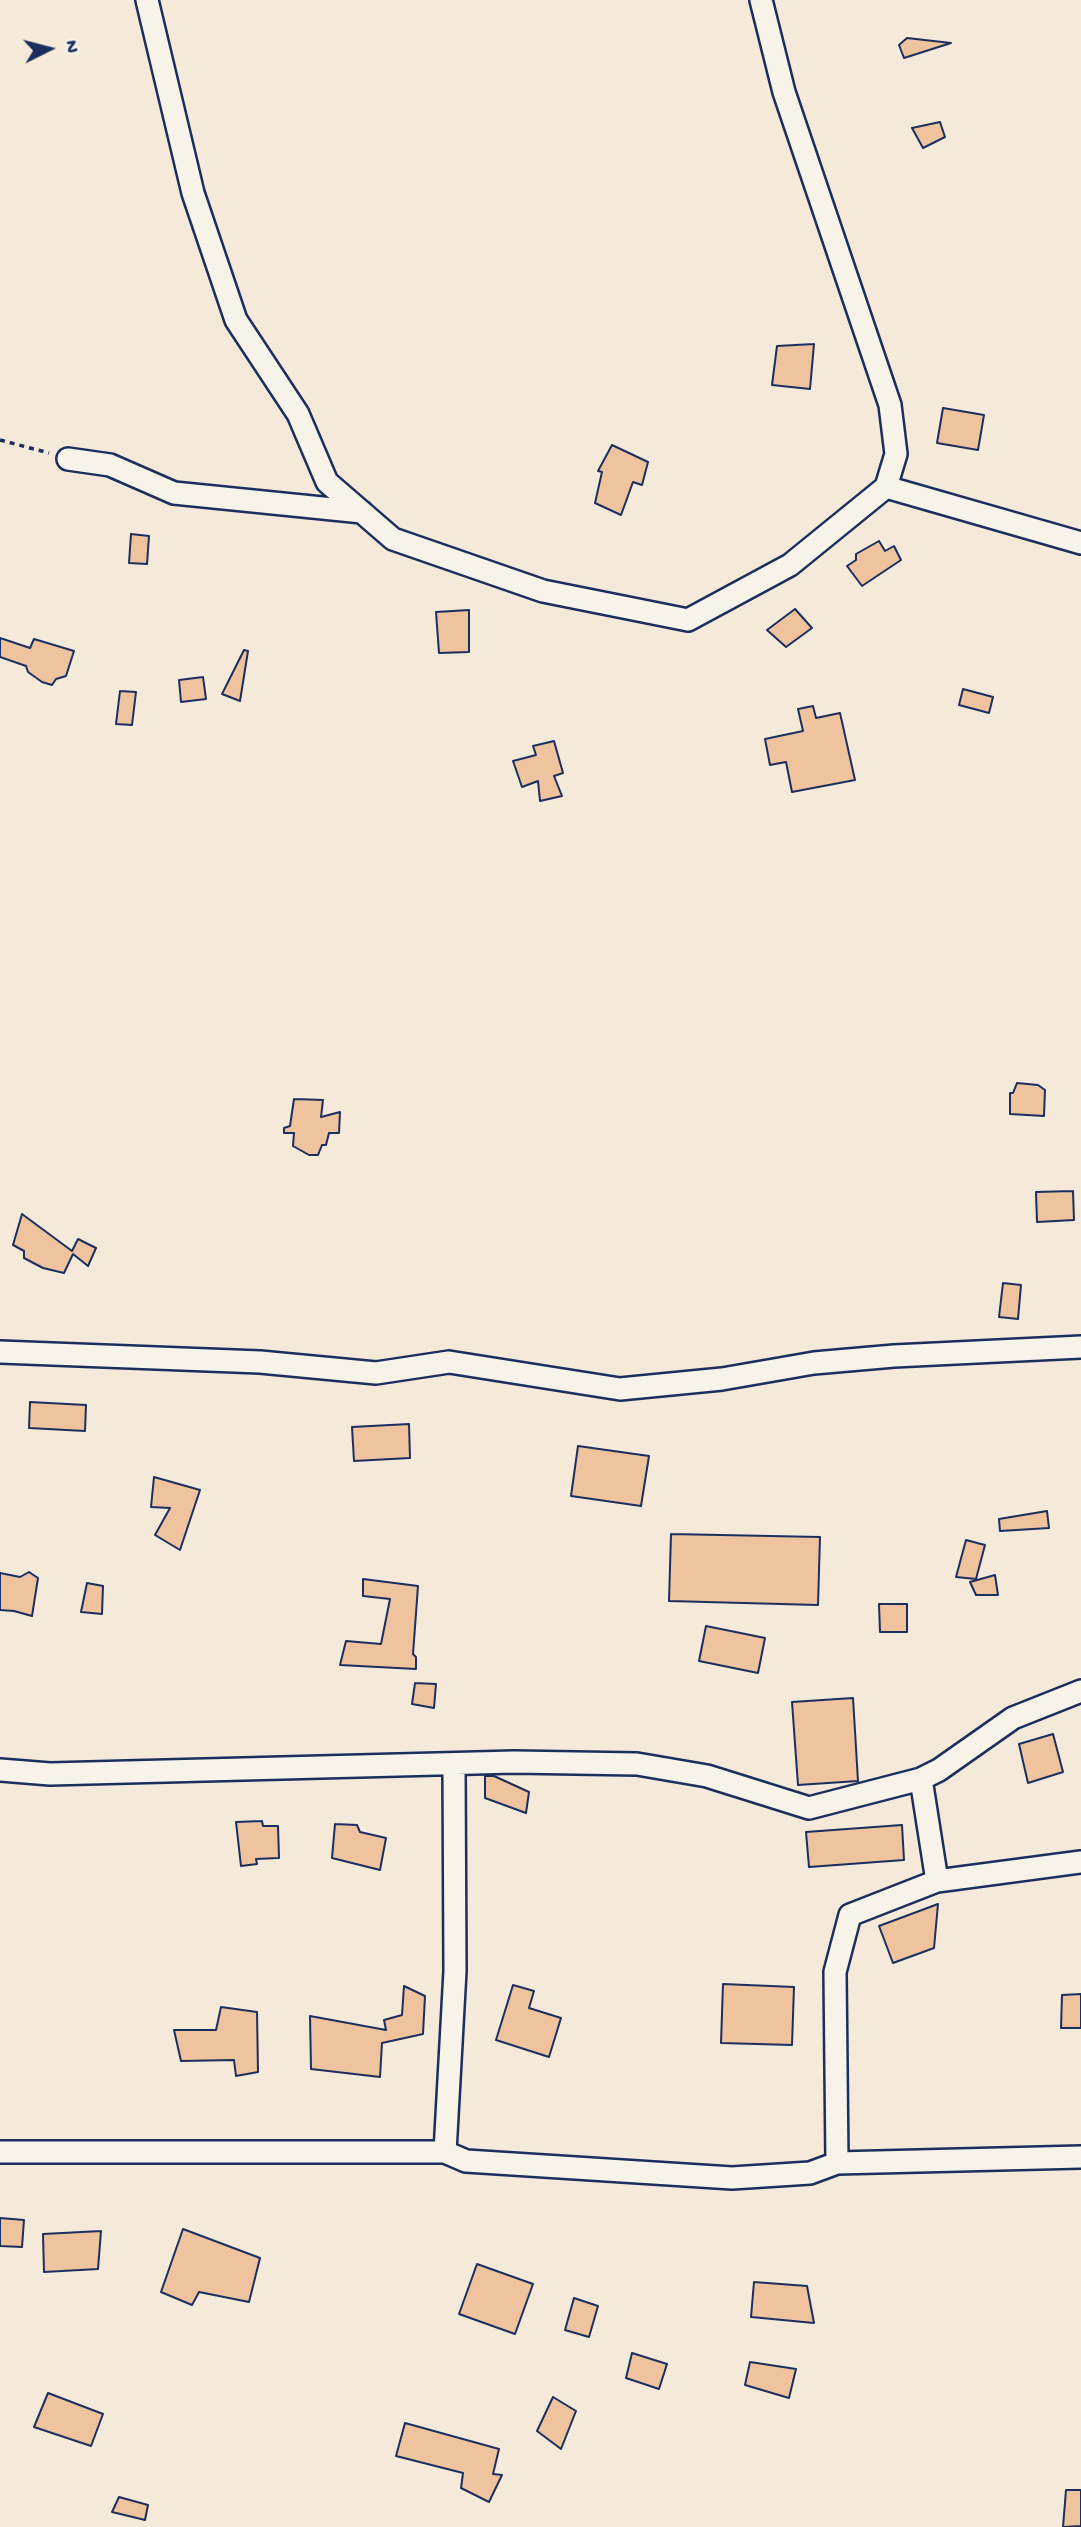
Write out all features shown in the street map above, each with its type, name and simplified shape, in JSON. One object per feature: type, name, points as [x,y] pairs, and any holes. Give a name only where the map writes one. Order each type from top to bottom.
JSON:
[{"type":"street","points":[[147,0],[193,193],[236,320],[298,414],[327,482],[393,539],[543,591],[688,620],[790,565],[886,487],[896,454],[890,405],[784,92],[761,0]]},
{"type":"street","points":[[68,459],[110,466],[174,493],[362,512]]},
{"type":"street","points":[[886,487],[1081,543]]},
{"type":"street","points":[[0,1352],[260,1362],[376,1373],[449,1362],[620,1389],[722,1379],[814,1363],[1081,1347]]},
{"type":"street","points":[[0,1770],[50,1774],[514,1762],[637,1764],[707,1776],[809,1808],[922,1779],[1013,1718],[1081,1691]]},
{"type":"street","points":[[445,2152],[455,1971],[454,1765]]},
{"type":"street","points":[[922,1779],[937,1881]]},
{"type":"street","points":[[837,2163],[835,1972],[850,1914],[937,1881],[1081,1862]]},
{"type":"street","points":[[0,2152],[445,2152],[466,2161],[732,2178],[810,2173],[837,2163],[1081,2157]]},
{"type":"path","points":[[0,440],[68,459]]},
{"type":"building","points":[[907,38],[951,43],[904,58],[899,45]]},
{"type":"building","points":[[940,122],[945,137],[923,148],[912,128]]},
{"type":"building","points":[[814,344],[810,389],[772,385],[777,346]]},
{"type":"building","points":[[943,408],[984,415],[978,450],[937,443]]},
{"type":"building","points":[[612,445],[648,462],[642,485],[633,482],[621,515],[595,503],[602,472],[598,471]]},
{"type":"building","points":[[131,534],[149,536],[147,564],[129,563]]},
{"type":"building","points":[[879,541],[885,551],[894,546],[901,560],[862,586],[847,566],[856,560],[856,554]]},
{"type":"building","points":[[795,609],[812,628],[786,647],[767,630]]},
{"type":"building","points":[[469,610],[469,652],[439,653],[436,612]]},
{"type":"building","points":[[0,638],[30,648],[34,639],[74,651],[66,676],[56,679],[52,685],[42,682],[28,672],[26,666],[0,657]]},
{"type":"building","points":[[244,650],[248,651],[240,701],[222,694]]},
{"type":"building","points":[[203,677],[206,699],[181,702],[179,680]]},
{"type":"building","points":[[963,689],[993,697],[989,713],[959,705]]},
{"type":"building","points":[[120,691],[136,692],[132,725],[116,724]]},
{"type":"building","points":[[813,706],[816,718],[840,713],[855,780],[792,792],[786,762],[770,765],[765,739],[803,731],[798,709]]},
{"type":"building","points":[[554,741],[563,773],[554,776],[562,796],[540,801],[538,781],[522,787],[513,761],[536,755],[533,746]]},
{"type":"building","points":[[1017,1083],[1038,1085],[1045,1090],[1044,1116],[1010,1114],[1010,1093],[1013,1093]]},
{"type":"building","points":[[294,1099],[323,1100],[321,1117],[340,1112],[339,1133],[329,1133],[326,1145],[322,1145],[318,1155],[309,1155],[293,1146],[294,1133],[284,1133],[284,1128],[290,1126]]},
{"type":"building","points":[[1073,1191],[1074,1220],[1037,1222],[1036,1192]]},
{"type":"building","points":[[22,1214],[72,1251],[78,1239],[96,1248],[88,1266],[73,1254],[64,1273],[43,1268],[24,1258],[24,1251],[13,1245]]},
{"type":"building","points":[[1003,1283],[1021,1285],[1018,1319],[999,1317]]},
{"type":"building","points":[[30,1402],[86,1405],[85,1431],[29,1428]]},
{"type":"building","points":[[409,1424],[410,1458],[354,1461],[352,1427]]},
{"type":"building","points":[[578,1446],[649,1456],[641,1506],[571,1496]]},
{"type":"building","points":[[154,1477],[200,1490],[180,1550],[155,1535],[170,1508],[151,1507]]},
{"type":"building","points":[[1047,1511],[1049,1528],[1000,1531],[999,1519]]},
{"type":"building","points":[[671,1534],[820,1537],[818,1605],[669,1601]]},
{"type":"building","points":[[966,1540],[985,1545],[976,1579],[956,1577]]},
{"type":"building","points":[[29,1572],[38,1578],[32,1616],[0,1610],[0,1573],[20,1577]]},
{"type":"building","points":[[995,1575],[998,1595],[976,1595],[970,1582]]},
{"type":"building","points":[[363,1579],[418,1586],[413,1654],[416,1657],[416,1669],[340,1665],[346,1641],[381,1644],[390,1599],[363,1596]]},
{"type":"building","points":[[87,1583],[103,1586],[102,1614],[81,1612]]},
{"type":"building","points":[[879,1604],[907,1604],[907,1632],[880,1632]]},
{"type":"building","points":[[706,1626],[765,1638],[758,1673],[699,1661]]},
{"type":"building","points":[[415,1683],[436,1684],[434,1708],[412,1704]]},
{"type":"building","points":[[853,1698],[858,1781],[798,1785],[792,1702]]},
{"type":"building","points":[[1053,1734],[1063,1772],[1028,1783],[1019,1744]]},
{"type":"building","points":[[485,1776],[494,1776],[529,1792],[526,1813],[485,1798]]},
{"type":"building","points":[[262,1821],[263,1826],[278,1826],[279,1858],[256,1859],[257,1864],[241,1866],[236,1822]]},
{"type":"building","points":[[335,1824],[357,1825],[360,1832],[386,1838],[380,1870],[332,1858]]},
{"type":"building","points":[[902,1825],[904,1860],[809,1867],[806,1832]]},
{"type":"building","points":[[938,1904],[934,1948],[893,1963],[879,1926]]},
{"type":"building","points":[[723,1984],[794,1987],[792,2045],[721,2043]]},
{"type":"building","points":[[513,1985],[534,1991],[529,2008],[561,2018],[549,2057],[496,2040]]},
{"type":"building","points":[[404,1986],[425,1996],[423,2034],[382,2043],[380,2077],[311,2069],[310,2016],[386,2030],[384,2020],[402,2015]]},
{"type":"building","points":[[1081,1994],[1081,2028],[1061,2028],[1062,1995]]},
{"type":"building","points":[[221,2007],[257,2012],[258,2072],[236,2076],[234,2060],[181,2061],[174,2030],[216,2030]]},
{"type":"building","points":[[0,2218],[24,2220],[22,2247],[0,2246]]},
{"type":"building","points":[[183,2229],[260,2258],[249,2302],[199,2292],[192,2305],[161,2292]]},
{"type":"building","points":[[101,2231],[98,2269],[44,2272],[43,2234]]},
{"type":"building","points":[[477,2264],[533,2284],[515,2334],[459,2314]]},
{"type":"building","points":[[754,2282],[807,2286],[814,2323],[751,2317]]},
{"type":"building","points":[[574,2298],[598,2306],[589,2337],[565,2330]]},
{"type":"building","points":[[632,2353],[667,2364],[659,2389],[626,2378]]},
{"type":"building","points":[[750,2362],[796,2369],[789,2398],[745,2385]]},
{"type":"building","points":[[48,2393],[103,2414],[91,2446],[34,2427]]},
{"type":"building","points":[[553,2397],[576,2411],[561,2449],[537,2431]]},
{"type":"building","points":[[405,2423],[499,2449],[493,2474],[502,2475],[489,2502],[461,2488],[463,2473],[396,2456]]},
{"type":"building","points":[[1066,2490],[1081,2490],[1081,2526],[1063,2527]]},
{"type":"building","points":[[119,2497],[148,2505],[145,2520],[112,2512]]}]
